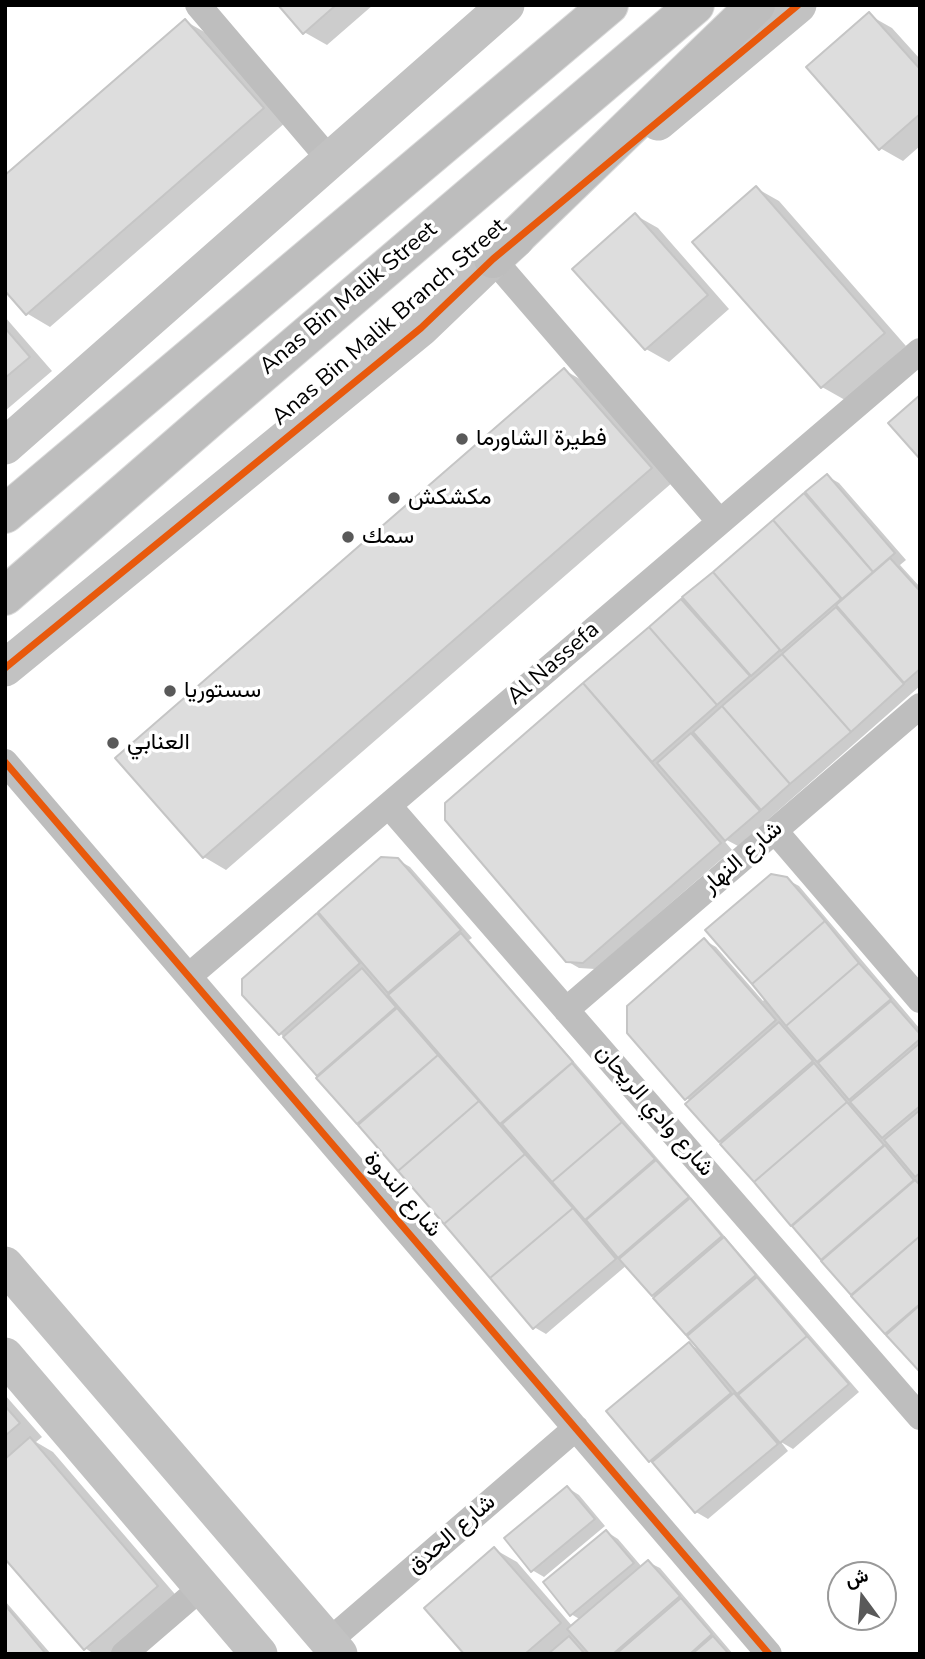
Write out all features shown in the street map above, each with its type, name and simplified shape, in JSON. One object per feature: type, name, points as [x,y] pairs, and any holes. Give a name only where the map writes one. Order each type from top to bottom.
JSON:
[{"type":"main road","points":[[5,514],[609,5]]},
{"type":"main road","name":"Anas Bin Malik Street","points":[[5,596],[695,5]]},
{"type":"main road","points":[[493,259],[756,5]]},
{"type":"street","points":[[198,5],[330,160]]},
{"type":"street","points":[[5,446],[506,5]]},
{"type":"street","points":[[330,160],[536,5]]},
{"type":"street","name":"Anas Bin Malik Branch Street","points":[[12,662],[421,328],[493,259],[798,5]]},
{"type":"street","points":[[493,259],[720,522]]},
{"type":"street","name":"Al Nassefa","points":[[189,976],[920,351]]},
{"type":"street","name":"شارع النهار","points":[[566,1010],[920,706]]},
{"type":"street","name":"شارع الندوة","points":[[5,762],[769,1654]]},
{"type":"street","name":"شارع وادي الريحان","points":[[389,806],[920,1417]]},
{"type":"street","points":[[775,831],[920,1000]]},
{"type":"street","points":[[5,1265],[334,1648]]},
{"type":"street","points":[[5,1356],[259,1654]]},
{"type":"street","name":"شارع الحدق","points":[[334,1648],[576,1428]]},
{"type":"street","points":[[124,1654],[202,1587]]},
{"type":"building","points":[[278,5],[336,5],[303,34]]},
{"type":"building","points":[[869,12],[920,69],[920,114],[879,150],[806,67]]},
{"type":"building","points":[[185,19],[264,108],[26,315],[5,291],[5,175]]},
{"type":"building","points":[[756,186],[885,333],[821,388],[692,242]]},
{"type":"building","points":[[635,213],[708,295],[645,350],[572,269]]},
{"type":"building","points":[[5,328],[30,357],[5,378]]},
{"type":"building","points":[[564,368],[652,468],[203,858],[115,758]]},
{"type":"building","points":[[920,395],[920,459],[888,423]]},
{"type":"building","points":[[827,474],[895,553],[873,572],[805,492]]},
{"type":"building","points":[[804,493],[873,572],[842,599],[773,520]]},
{"type":"building","points":[[773,520],[841,599],[781,651],[713,572]]},
{"type":"building","points":[[890,558],[920,591],[920,669],[904,683],[836,605]]},
{"type":"building","points":[[713,572],[780,650],[751,676],[682,597]]},
{"type":"building","points":[[681,599],[750,676],[717,705],[649,627]]},
{"type":"building","points":[[836,607],[904,684],[851,732],[782,654]]},
{"type":"building","points":[[649,627],[717,705],[652,762],[583,683]]},
{"type":"building","points":[[782,654],[851,732],[790,784],[722,706]]},
{"type":"building","points":[[583,683],[721,843],[583,963],[566,962],[445,820],[445,803]]},
{"type":"building","points":[[722,706],[790,784],[761,810],[693,732]]},
{"type":"building","points":[[691,733],[760,811],[725,841],[657,763]]},
{"type":"building","points":[[381,857],[398,858],[461,930],[388,993],[318,912]]},
{"type":"building","points":[[771,874],[787,877],[825,921],[752,984],[705,930]]},
{"type":"building","points":[[317,913],[360,963],[279,1035],[242,995],[242,979]]},
{"type":"building","points":[[825,921],[859,963],[786,1026],[752,984]]},
{"type":"building","points":[[461,933],[573,1062],[500,1124],[388,995]]},
{"type":"building","points":[[704,938],[776,1020],[685,1100],[627,1033],[627,1006]]},
{"type":"building","points":[[859,963],[891,999],[817,1062],[786,1026]]},
{"type":"building","points":[[362,968],[396,1007],[317,1076],[283,1037]]},
{"type":"building","points":[[891,1001],[920,1034],[920,1039],[849,1100],[818,1063]]},
{"type":"building","points":[[397,1008],[438,1055],[357,1124],[316,1078]]},
{"type":"building","points":[[779,1022],[813,1061],[719,1142],[685,1104]]},
{"type":"building","points":[[920,1043],[920,1106],[882,1138],[850,1102]]},
{"type":"building","points":[[438,1055],[479,1101],[398,1171],[358,1125]]},
{"type":"building","points":[[572,1063],[622,1122],[552,1182],[502,1124]]},
{"type":"building","points":[[814,1063],[847,1102],[754,1182],[720,1144]]},
{"type":"building","points":[[479,1101],[525,1154],[444,1224],[398,1171]]},
{"type":"building","points":[[847,1102],[884,1145],[791,1226],[754,1182]]},
{"type":"building","points":[[920,1110],[920,1173],[915,1177],[884,1140]]},
{"type":"building","points":[[622,1122],[655,1159],[585,1220],[552,1182]]},
{"type":"building","points":[[885,1145],[914,1180],[821,1260],[792,1226]]},
{"type":"building","points":[[525,1154],[573,1208],[490,1278],[444,1224]]},
{"type":"building","points":[[656,1160],[689,1197],[618,1258],[586,1220]]},
{"type":"building","points":[[915,1180],[920,1185],[920,1236],[851,1295],[821,1261]]},
{"type":"building","points":[[690,1198],[722,1236],[652,1296],[619,1259]]},
{"type":"building","points":[[573,1208],[616,1259],[533,1329],[490,1278]]},
{"type":"building","points":[[920,1236],[920,1304],[885,1334],[851,1296]]},
{"type":"building","points":[[724,1237],[756,1275],[686,1335],[653,1298]]},
{"type":"building","points":[[757,1277],[807,1336],[737,1394],[687,1336]]},
{"type":"building","points":[[920,1305],[920,1372],[886,1335]]},
{"type":"building","points":[[807,1336],[849,1384],[780,1443],[738,1395]]},
{"type":"building","points":[[689,1342],[731,1393],[649,1462],[606,1411]]},
{"type":"building","points":[[734,1393],[778,1444],[695,1513],[652,1462]]},
{"type":"building","points":[[5,1406],[20,1423],[5,1436]]},
{"type":"building","points":[[30,1437],[158,1586],[84,1650],[5,1559],[5,1459]]},
{"type":"building","points":[[567,1486],[595,1519],[531,1572],[504,1538]]},
{"type":"building","points":[[606,1530],[634,1563],[570,1616],[543,1582]]},
{"type":"building","points":[[494,1547],[561,1623],[525,1654],[464,1654],[424,1608]]},
{"type":"building","points":[[648,1560],[680,1596],[613,1654],[589,1654],[567,1629]]},
{"type":"building","points":[[681,1598],[712,1634],[690,1654],[616,1654]]},
{"type":"building","points":[[5,1605],[46,1654],[5,1654]]},
{"type":"building","points":[[569,1636],[585,1654],[548,1654]]},
{"type":"building","points":[[713,1636],[729,1654],[692,1654]]},
{"type":"cycle path","points":[[5,668],[421,328],[493,259],[798,5]]},
{"type":"cycle path","points":[[5,762],[769,1654]]},
{"type":"place","name":"فطيرة الشاورما","points":[[462,439]]},
{"type":"place","name":"مكشكش","points":[[394,498]]},
{"type":"place","name":"سمك","points":[[348,537]]},
{"type":"place","name":"سستوريا","points":[[170,691]]},
{"type":"place","name":"العنابي","points":[[113,743]]}]
